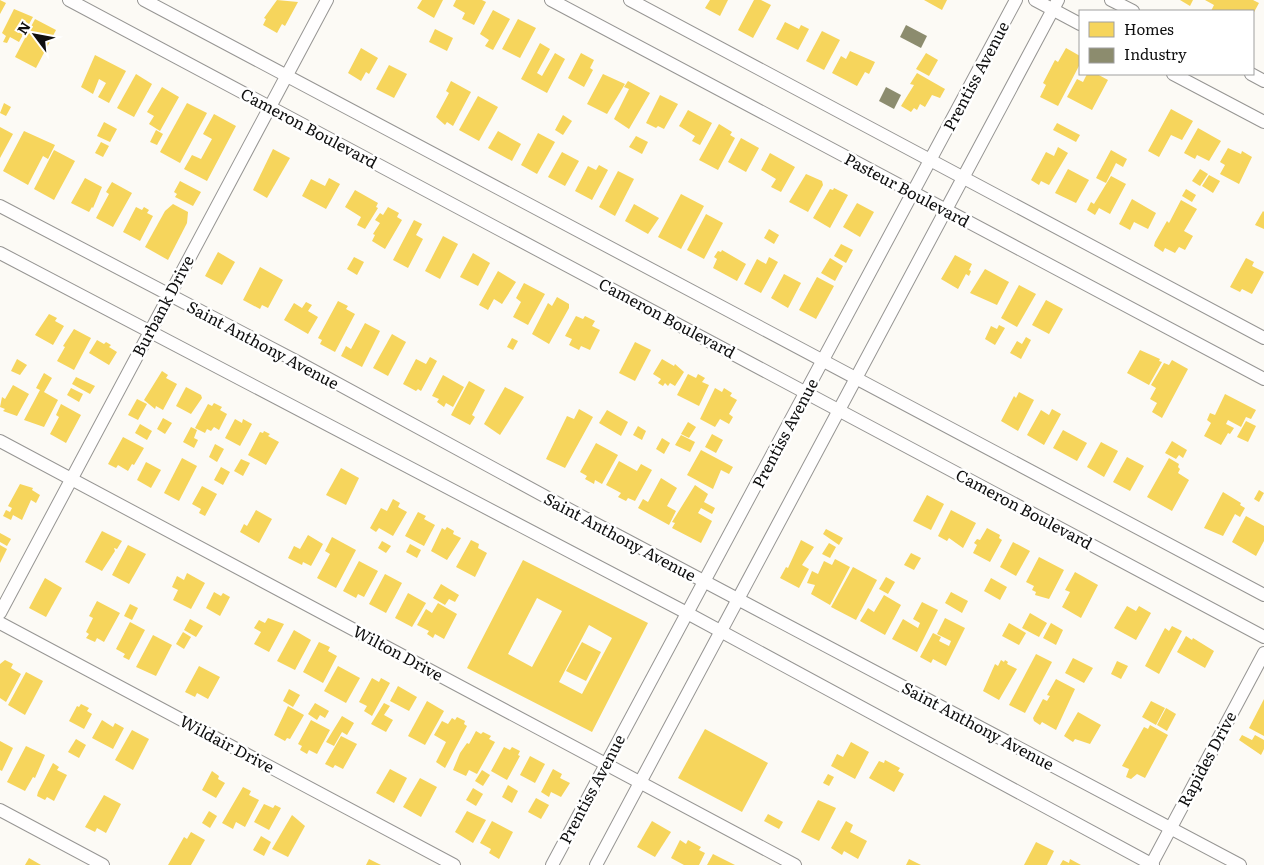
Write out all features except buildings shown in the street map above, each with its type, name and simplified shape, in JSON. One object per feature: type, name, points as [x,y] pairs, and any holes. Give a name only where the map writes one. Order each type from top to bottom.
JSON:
[{"type":"street","name":"Cameron Boulevard","points":[[69,0],[1264,637]]},
{"type":"street","points":[[144,0],[1264,596]]},
{"type":"street","name":"Burbank Drive","points":[[0,613],[327,0]]},
{"type":"street","name":"Pasteur Boulevard","points":[[551,0],[1264,379]]},
{"type":"street","points":[[630,0],[1264,338]]},
{"type":"street","name":"Prentiss Avenue","points":[[552,865],[687,613],[706,582],[1016,0]]},
{"type":"street","points":[[1035,0],[1056,5],[1079,23]]},
{"type":"street","points":[[1112,0],[1131,10]]},
{"type":"street","points":[[596,865],[1056,5]]},
{"type":"street","points":[[1175,75],[1264,122]]},
{"type":"street","points":[[1252,75],[1264,81]]},
{"type":"street","name":"Saint Anthony Avenue","points":[[0,206],[1240,865]]},
{"type":"street","points":[[0,253],[149,333],[687,613],[1152,865]]},
{"type":"street","name":"Wilton Drive","points":[[0,441],[796,865]]},
{"type":"street","name":"Wildair Drive","points":[[0,624],[454,865]]},
{"type":"street","name":"Rapides Drive","points":[[1152,865],[1264,652]]},
{"type":"street","points":[[0,810],[103,865]]}]
